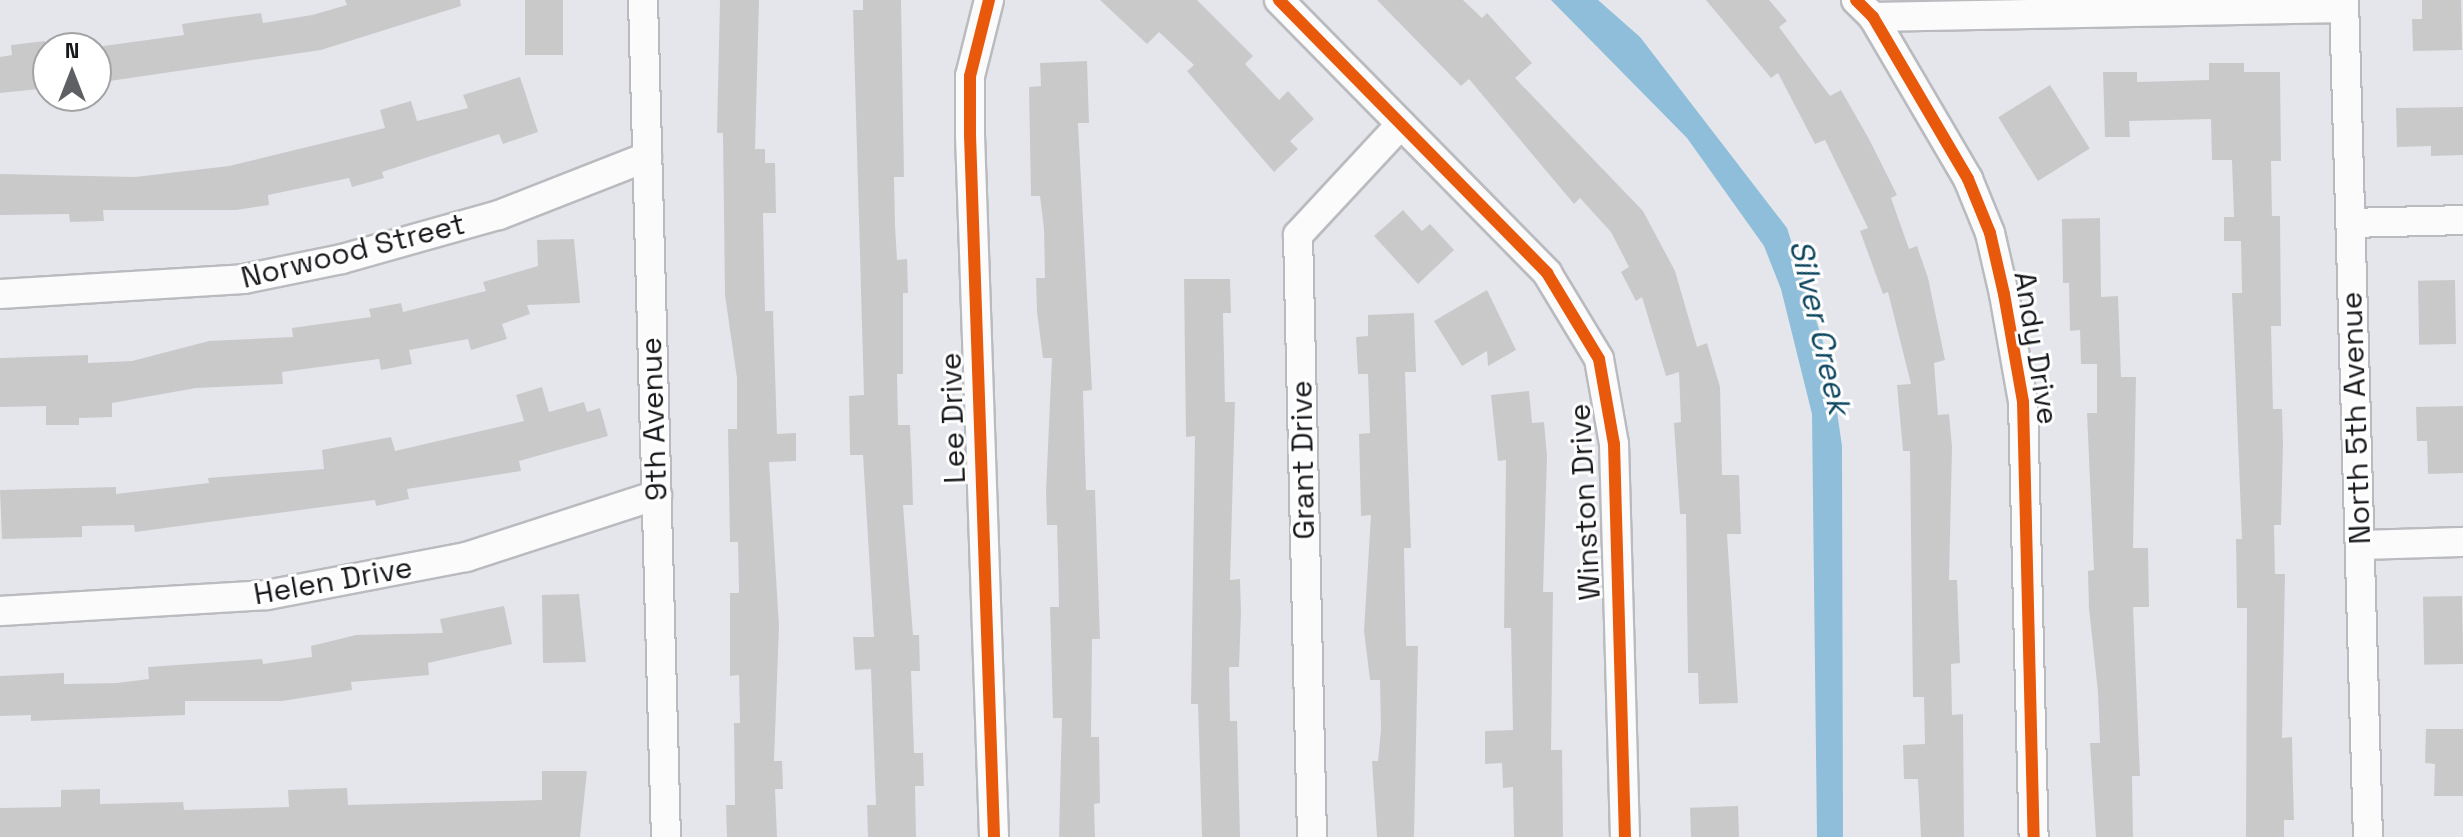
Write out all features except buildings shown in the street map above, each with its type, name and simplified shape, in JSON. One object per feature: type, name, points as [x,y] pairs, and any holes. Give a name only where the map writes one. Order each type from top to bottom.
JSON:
[{"type":"street","name":"9th Avenue","points":[[643,0],[666,837]]},
{"type":"street","name":"Lee Drive","points":[[989,0],[970,76],[970,135],[994,837]]},
{"type":"street","name":"Winston Drive","points":[[1279,0],[1547,273],[1599,359],[1614,444],[1625,837]]},
{"type":"street","points":[[1865,9],[2344,4]]},
{"type":"street","name":"North 5th Avenue","points":[[2344,4],[2368,837]]},
{"type":"street","name":"Andy Drive","points":[[1865,9],[1968,179],[1990,233],[2004,294],[2023,402],[2034,837]]},
{"type":"street","name":"Grant Drive","points":[[1312,837],[1298,235],[1401,124]]},
{"type":"street","name":"Norwood Street","points":[[0,294],[229,281],[328,262],[499,215],[647,157]]},
{"type":"street","points":[[2350,223],[2463,220]]},
{"type":"street","name":"Helen Drive","points":[[0,611],[252,596],[377,576],[466,557],[657,495]]},
{"type":"street","points":[[2360,545],[2463,542]]},
{"type":"water","points":[[1551,0],[1598,0],[1640,37],[1787,228],[1830,364],[1842,446],[1843,837],[1817,837],[1812,414],[1781,289],[1764,246],[1687,138]]},
{"type":"cycle path","points":[[989,0],[970,76],[970,135],[994,837]]},
{"type":"cycle path","points":[[1279,0],[1547,273],[1599,359],[1614,444],[1625,837]]},
{"type":"cycle path","points":[[1856,0],[1873,17],[1968,179],[1990,233],[2004,294],[2023,402],[2034,837]]},
{"type":"water label","name":"Silver Creek","points":[[1820,327]]}]
